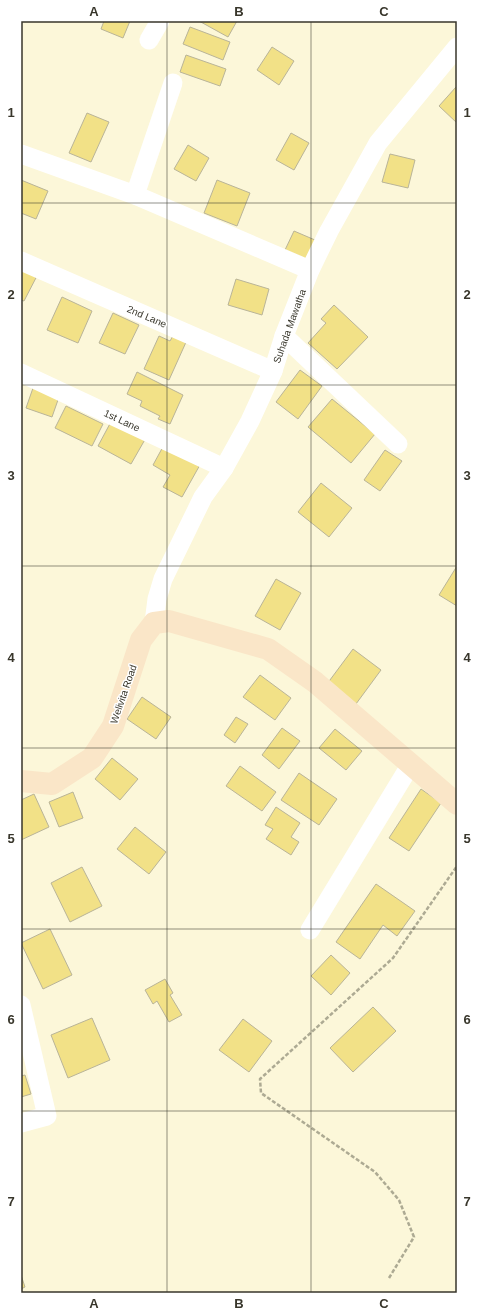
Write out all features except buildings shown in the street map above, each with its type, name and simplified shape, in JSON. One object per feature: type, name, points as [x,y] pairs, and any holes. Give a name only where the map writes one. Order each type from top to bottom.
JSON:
[{"type":"street","points":[[150,40],[160,21]]},
{"type":"street","name":"Suhada Mawatha","points":[[154,623],[157,599],[163,579],[203,497],[224,468],[250,421],[273,371],[284,336],[310,270],[329,231],[378,143],[457,47]]},
{"type":"street","points":[[135,195],[173,83]]},
{"type":"street","points":[[21,154],[135,195],[310,270]]},
{"type":"street","name":"2nd Lane","points":[[21,261],[273,371]]},
{"type":"street","points":[[284,336],[398,444]]},
{"type":"street","name":"1st Lane","points":[[21,373],[224,468]]},
{"type":"street","points":[[154,623],[169,622],[268,649],[315,682],[457,804]]},
{"type":"street","name":"Welivita Road","points":[[21,781],[52,784],[92,758],[113,726],[141,640],[154,623]]},
{"type":"street","points":[[310,930],[411,764]]},
{"type":"street","points":[[21,1005],[47,1116],[21,1123]]},
{"type":"path","points":[[389,1278],[414,1237],[399,1200],[375,1172],[261,1094],[260,1079],[393,958],[457,866]]}]
